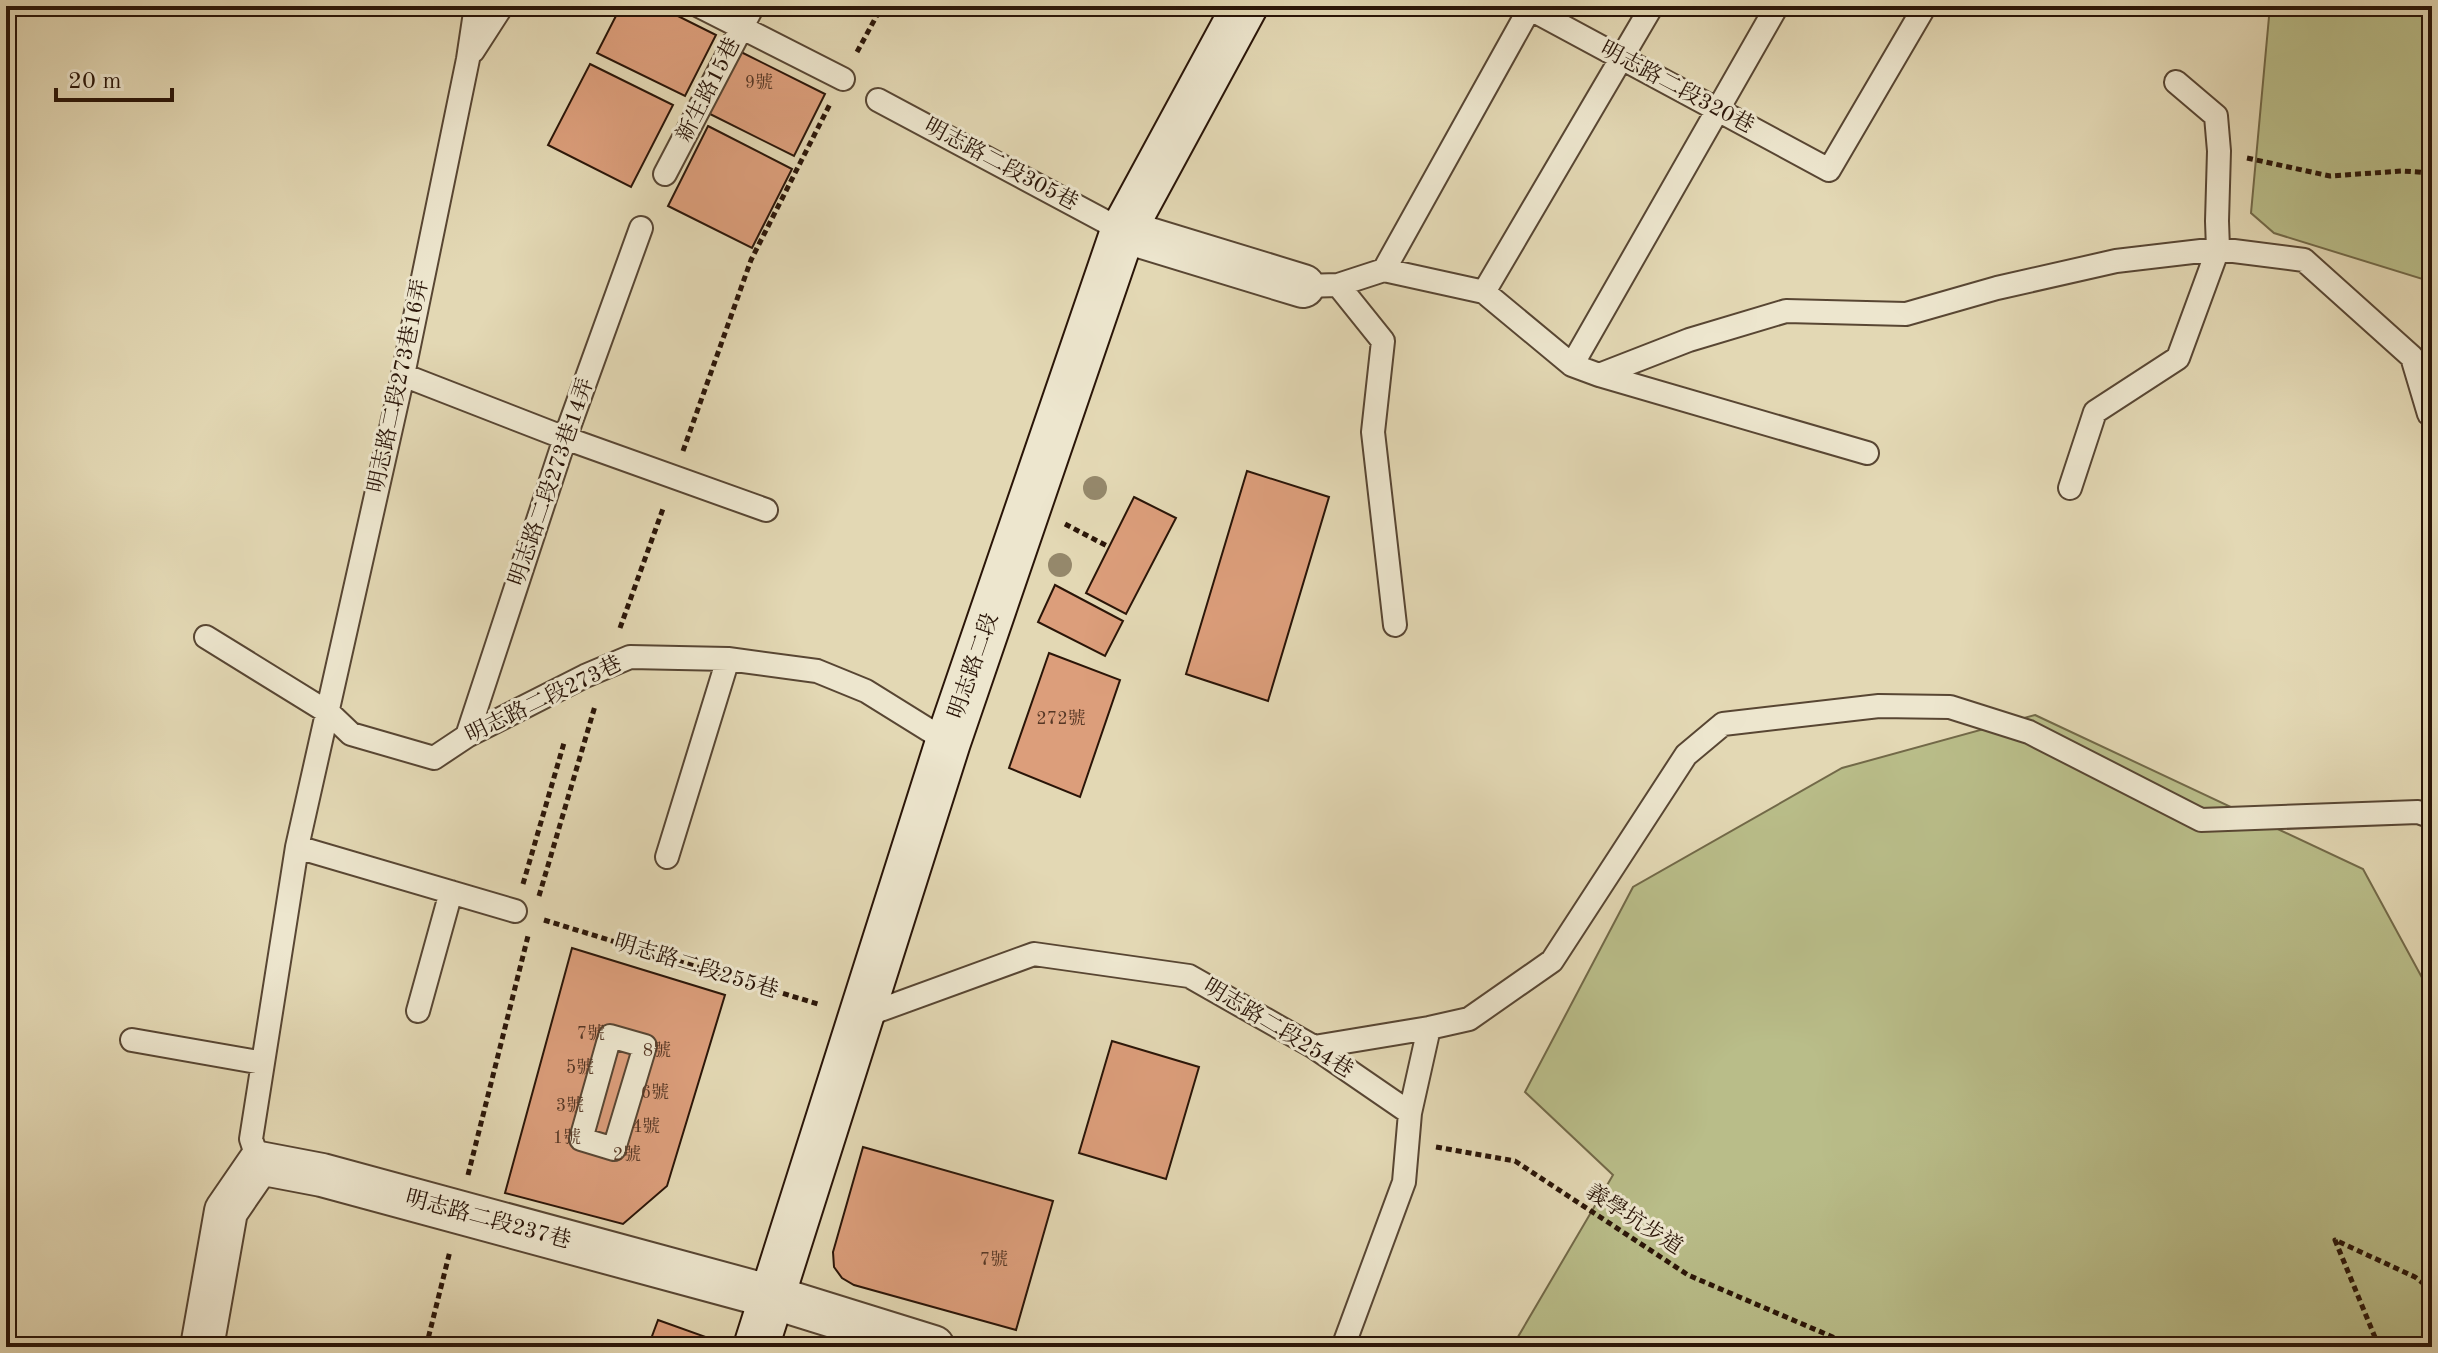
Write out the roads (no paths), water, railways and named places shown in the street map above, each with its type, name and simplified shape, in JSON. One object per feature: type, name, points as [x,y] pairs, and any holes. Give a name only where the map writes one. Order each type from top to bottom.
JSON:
[{"type":"main road","name":"明志路二段","points":[[756,1347],[948,742],[1123,231],[1245,6]]},
{"type":"street","points":[[1123,231],[1320,286]]},
{"type":"street","points":[[202,1347],[226,1211],[259,1163]]},
{"type":"street","name":"明志路二段237巷","points":[[259,1163],[322,1175],[772,1297],[933,1347]]},
{"type":"lane","name":"明志路二段273巷16弄","points":[[259,1163],[251,1139],[297,847],[403,375],[468,59],[476,6]]},
{"type":"lane","points":[[468,59],[502,6]]},
{"type":"lane","points":[[699,6],[843,79]]},
{"type":"lane","name":"新生路15巷","points":[[665,174],[753,6]]},
{"type":"lane","points":[[1484,292],[1652,6]]},
{"type":"lane","points":[[1572,365],[1777,6]]},
{"type":"lane","name":"明志路二段320巷","points":[[1528,7],[1829,170],[1925,6]]},
{"type":"lane","points":[[1384,270],[1528,7]]},
{"type":"lane","points":[[2070,488],[2095,412],[2178,358],[2218,249],[2219,151],[2216,116],[2176,82]]},
{"type":"lane","name":"明志路二段305巷","points":[[878,100],[1123,231]]},
{"type":"lane","name":"明志路二段273巷14弄","points":[[467,736],[565,438],[641,228]]},
{"type":"lane","points":[[1599,375],[1689,340],[1786,311],[1906,314],[1997,288],[2116,261],[2218,249],[2304,260],[2412,357],[2432,416]]},
{"type":"lane","points":[[1320,286],[1384,270],[1484,292],[1572,365],[1867,453]]},
{"type":"lane","points":[[1320,286],[1383,341],[1373,432],[1395,625]]},
{"type":"lane","points":[[403,375],[565,438],[766,510]]},
{"type":"lane","name":"明志路二段273巷","points":[[206,637],[329,713],[351,734],[434,758],[467,736],[630,657],[728,659],[817,671],[866,691],[948,742]]},
{"type":"lane","points":[[667,857],[728,659]]},
{"type":"lane","points":[[1314,1047],[1469,1019],[1552,961],[1686,755],[1723,724],[1879,706],[1950,707],[2029,732],[2201,820],[2418,812],[2432,817]]},
{"type":"lane","points":[[297,847],[524,914]]},
{"type":"lane","points":[[418,1011],[451,892]]},
{"type":"lane","name":"明志路二段254巷","points":[[860,1017],[1034,954],[1189,976],[1314,1047],[1410,1113]]},
{"type":"lane","points":[[1343,1347],[1404,1182],[1410,1113],[1429,1028]]},
{"type":"lane","points":[[610,1036],[645,1046],[614,1149],[598,1145],[581,1139],[610,1036]]},
{"type":"lane","points":[[132,1040],[263,1063]]}]
